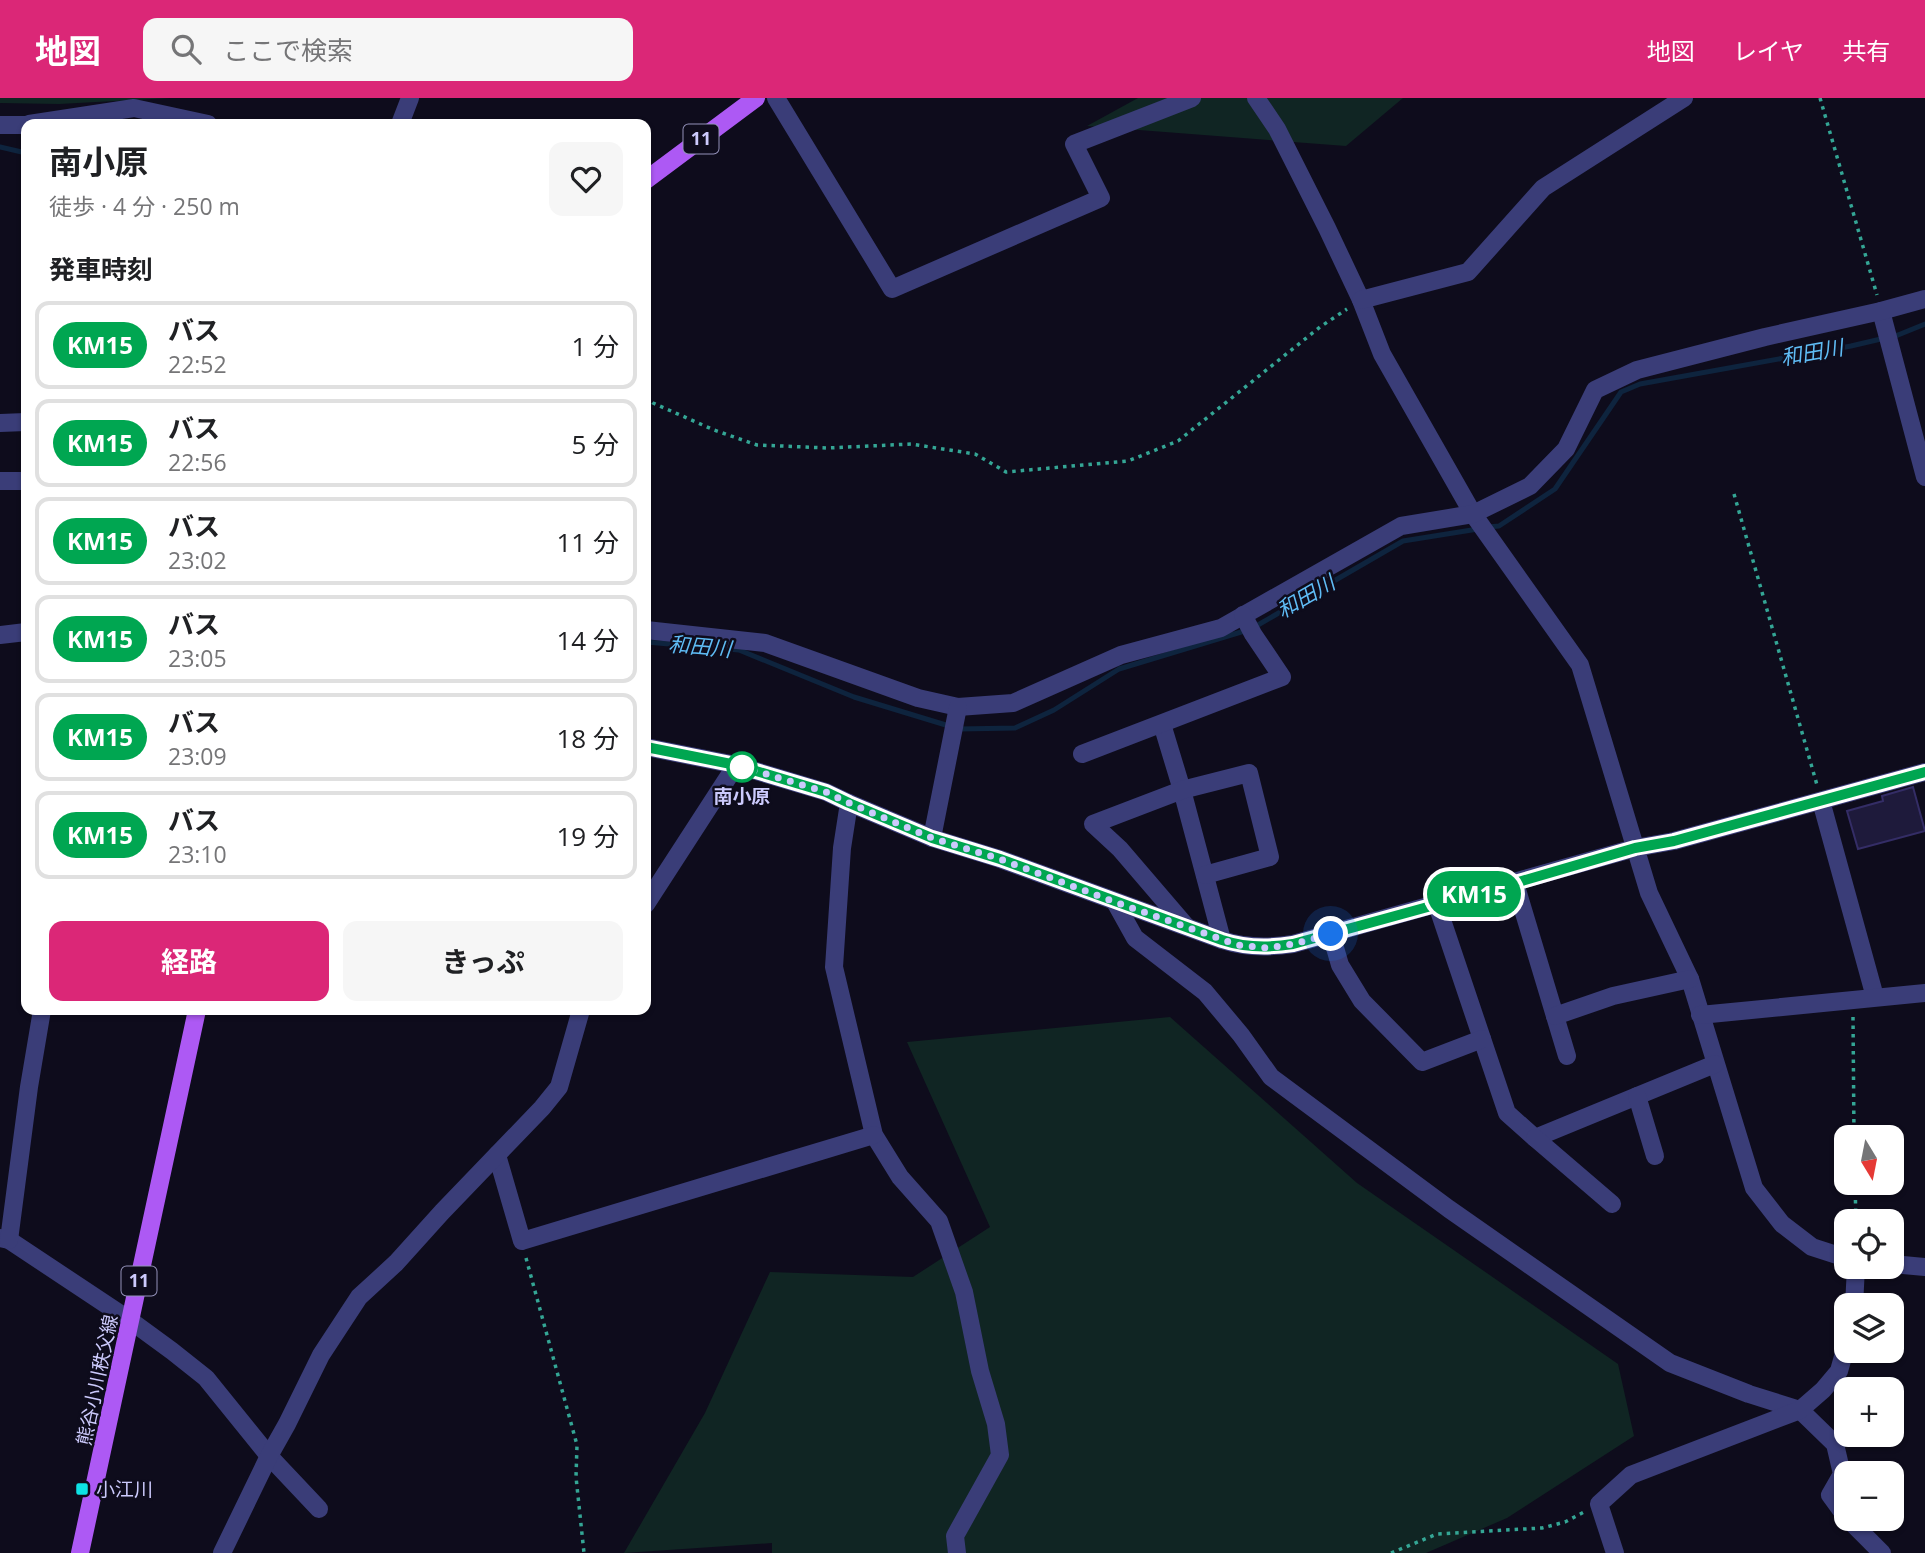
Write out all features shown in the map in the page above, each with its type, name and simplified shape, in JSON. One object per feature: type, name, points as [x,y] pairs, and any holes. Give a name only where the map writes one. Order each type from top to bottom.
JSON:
[{"type":"main road","name":"11","points":[[651,176],[756,98]]},
{"type":"main road","name":"熊谷小川秩父線","points":[[80,1553],[196,1015]]},
{"type":"street","points":[[402,119],[410,98]]},
{"type":"street","points":[[776,98],[892,289],[1101,198],[1073,144],[1192,98]]},
{"type":"street","points":[[1256,98],[1277,129],[1361,300],[1382,354],[1473,514],[1580,665],[1649,893],[1690,979],[1754,1188],[1782,1224],[1812,1247],[1834,1254]]},
{"type":"street","points":[[1361,300],[1468,272],[1543,188],[1684,98]]},
{"type":"street","points":[[65,119],[134,108],[185,119]]},
{"type":"street","points":[[0,125],[21,125]]},
{"type":"street","points":[[651,631],[765,643],[918,698],[958,707],[1013,703],[1121,655],[1221,628],[1401,526],[1473,514],[1530,486],[1566,449],[1595,390],[1637,370],[1925,299]]},
{"type":"street","points":[[1881,311],[1925,477]]},
{"type":"street","points":[[0,423],[21,422]]},
{"type":"street","points":[[0,481],[21,481]]},
{"type":"street","points":[[1082,754],[1282,677],[1243,615]]},
{"type":"street","points":[[0,635],[21,633]]},
{"type":"street","points":[[932,838],[958,707]]},
{"type":"street","points":[[1162,724],[1222,940]]},
{"type":"street","points":[[651,748],[736,765],[826,792],[932,838],[1000,859],[1222,940],[1238,945],[1268,948],[1331,934],[1635,848],[1674,841],[1925,772]]},
{"type":"street","points":[[651,896],[736,765]]},
{"type":"street","points":[[1186,926],[1120,849],[1093,824],[1182,790],[1249,773],[1270,857],[1205,875]]},
{"type":"street","points":[[1821,801],[1875,997]]},
{"type":"street","points":[[849,803],[842,848],[834,967],[874,1135],[900,1177],[939,1221],[964,1292],[980,1371],[996,1424],[1000,1455],[956,1536],[957,1553]]},
{"type":"street","points":[[1515,883],[1567,1056]]},
{"type":"street","points":[[1115,902],[1135,938],[1205,992],[1271,1077],[1449,1209],[1670,1363],[1749,1394],[1800,1410],[1835,1444],[1839,1461]]},
{"type":"street","points":[[1437,905],[1507,1113],[1612,1203]]},
{"type":"street","points":[[1331,934],[1340,964],[1362,1001],[1422,1062],[1482,1039]]},
{"type":"street","points":[[1555,1016],[1613,996],[1690,979]]},
{"type":"street","points":[[1700,1015],[1925,993]]},
{"type":"street","points":[[41,1015],[4,1239],[131,1321],[206,1378],[269,1456],[319,1509]]},
{"type":"street","points":[[222,1553],[321,1356],[359,1297],[396,1263],[559,1087],[580,1015]]},
{"type":"street","points":[[1535,1138],[1715,1064]]},
{"type":"street","points":[[1637,1096],[1655,1156]]},
{"type":"street","points":[[496,1155],[522,1241],[874,1135]]},
{"type":"street","points":[[1904,1265],[1925,1267]]},
{"type":"street","points":[[1615,1553],[1599,1504],[1631,1475],[1800,1410],[1823,1390],[1839,1371],[1841,1363]]},
{"type":"street","points":[[1860,1531],[1882,1553]]},
{"type":"path","points":[[1821,98],[1881,311]]},
{"type":"path","points":[[651,401],[714,430],[757,445],[828,448],[911,444],[975,454],[1006,472],[1128,461],[1178,441],[1320,327],[1361,300]]},
{"type":"path","points":[[1734,494],[1821,801]]},
{"type":"path","points":[[1852,999],[1854,1125]]},
{"type":"path","points":[[522,1241],[577,1445],[576,1477],[584,1553]]},
{"type":"path","points":[[1391,1553],[1437,1534],[1542,1528],[1565,1522],[1599,1504]]},
{"type":"green space","points":[[0,98],[170,98],[59,104],[0,103]]},
{"type":"green space","points":[[1138,98],[1403,98],[1346,146],[1087,126]]},
{"type":"green space","points":[[1170,1017],[1357,1183],[1618,1364],[1634,1436],[1507,1518],[1426,1553],[772,1553],[772,1543],[624,1553],[705,1413],[770,1272],[913,1277],[990,1227],[907,1042]]},
{"type":"building","points":[[1913,787],[1925,831],[1858,849],[1847,811],[1883,801],[1882,796]]},
{"type":"waterway","name":"和田川","points":[[0,147],[21,152]]},
{"type":"waterway","name":"和田川","points":[[1488,527],[1499,526],[1555,489],[1621,392],[1640,384],[1851,346],[1898,335],[1925,324]]},
{"type":"waterway","name":"和田川","points":[[651,642],[739,650],[854,697],[959,729],[1015,728],[1054,710],[1119,669],[1251,629],[1403,541],[1478,529]]},
{"type":"bus line","name":"KM15","points":[[651,748],[736,765],[826,792],[932,838],[1000,859],[1222,940],[1238,945],[1268,948],[1293,944],[1635,848],[1674,841],[1925,772]]},
{"type":"place","name":"南小原","points":[[742,767]]},
{"type":"place","name":"小江川","points":[[82,1489]]},
{"type":"route","points":[[742,767],[736,765],[826,792],[932,838],[1000,859],[1238,945],[1268,948],[1331,934]]}]
